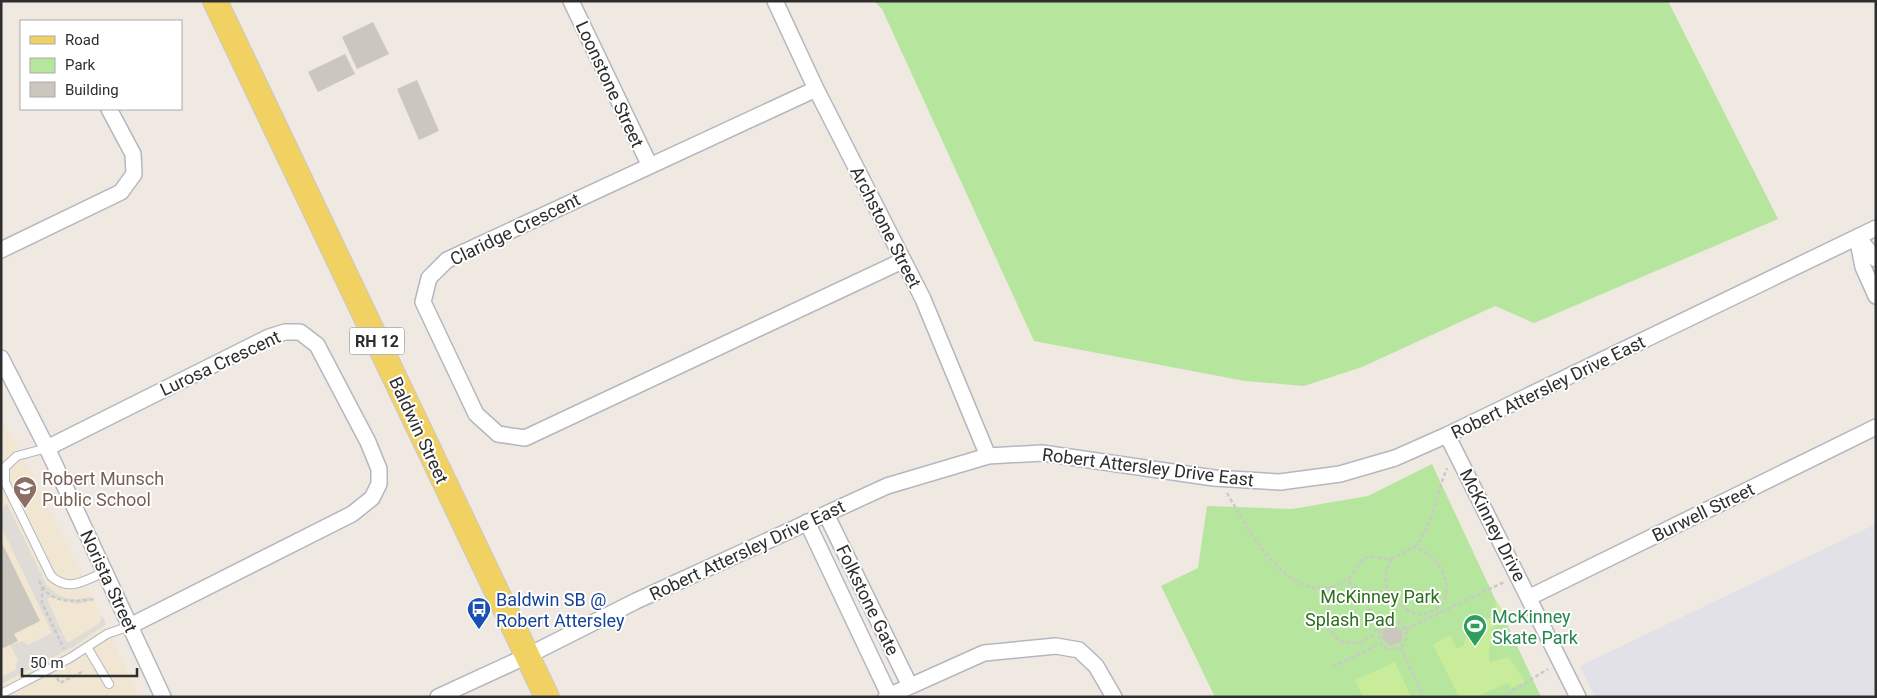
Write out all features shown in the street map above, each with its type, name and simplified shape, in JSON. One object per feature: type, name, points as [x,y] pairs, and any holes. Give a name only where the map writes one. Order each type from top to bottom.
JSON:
[{"type":"main road","name":"Baldwin Street","points":[[215,1],[547,697]]},
{"type":"street","name":"Loonstone Street","points":[[571,1],[650,166]]},
{"type":"street","name":"Archstone Street","points":[[775,1],[816,89],[923,299],[988,456]]},
{"type":"street","name":"Claridge Crescent","points":[[816,89],[447,260],[429,278],[423,302],[476,414],[498,434],[525,438],[902,261]]},
{"type":"street","points":[[1,250],[121,192],[134,174],[133,154],[110,110]]},
{"type":"street","name":"Robert Attersley Drive East","points":[[438,697],[527,656],[644,597],[887,486],[988,456],[1042,453],[1219,479],[1280,482],[1340,474],[1394,458],[1448,435],[1876,228]]},
{"type":"street","points":[[1857,237],[1876,259]]},
{"type":"street","points":[[1857,237],[1863,267],[1876,296]]},
{"type":"street","name":"Lurosa Crescent","points":[[47,448],[269,337],[285,332],[300,332],[317,346],[368,442],[379,469],[380,484],[372,498],[352,514],[130,626]]},
{"type":"street","name":"Norista Street","points":[[1,358],[47,448],[163,697]]},
{"type":"street","name":"Burwell Street","points":[[1530,597],[1876,426]]},
{"type":"street","name":"McKinney Drive","points":[[1448,435],[1578,697]]},
{"type":"street","name":"Folkstone Gate","points":[[826,514],[910,686]]},
{"type":"street","name":"Folkstone Gate","points":[[807,522],[888,696]]},
{"type":"street","points":[[888,696],[984,653],[1056,646],[1079,650],[1096,666],[1114,697]]},
{"type":"lane","points":[[47,448],[18,456],[6,467],[5,482],[51,576],[58,583],[72,586],[104,572]]},
{"type":"lane","points":[[1,694],[107,634],[130,626]]},
{"type":"lane","points":[[87,647],[109,684]]},
{"type":"path","points":[[1219,479],[1247,527],[1280,571],[1296,581],[1329,588],[1347,579],[1364,560],[1371,557],[1391,559],[1414,547],[1423,534],[1446,469],[1456,453]]},
{"type":"path","points":[[1391,559],[1385,572],[1386,585],[1399,605],[1416,615],[1431,612],[1442,602],[1448,587],[1443,570],[1434,556],[1414,547]]},
{"type":"path","points":[[1406,629],[1518,574]]},
{"type":"path","points":[[1347,579],[1360,593],[1380,627],[1381,643],[1387,650],[1401,648]]},
{"type":"path","points":[[42,587],[42,603],[64,650]]},
{"type":"path","points":[[1329,588],[1328,627],[1339,641],[1354,644],[1366,642],[1380,627],[1391,622],[1400,622],[1406,629],[1406,639],[1401,648]]},
{"type":"path","points":[[1360,593],[1390,592]]},
{"type":"path","points":[[1333,667],[1381,643]]},
{"type":"path","points":[[1401,648],[1424,697]]},
{"type":"path","points":[[1502,697],[1561,661]]},
{"type":"shaded area","name":"Robert Munsch Public School","points":[[1,419],[16,443],[82,575],[139,697],[1,697]]},
{"type":"shaded area","points":[[7,504],[47,586],[60,596],[76,600],[89,597],[91,601],[76,604],[52,597],[47,599],[66,641],[69,642],[100,623],[102,615],[106,624],[73,647],[1,684],[1,677],[15,670],[18,660],[10,645],[24,641],[28,645],[52,633],[1,526],[1,514],[4,506]]},
{"type":"shaded area","points":[[1876,524],[1876,697],[1595,697],[1580,666]]},
{"type":"green space","points":[[874,1],[1668,1],[1778,219],[1534,323],[1495,306],[1362,367],[1304,386],[1245,381],[1034,341],[882,9]]},
{"type":"green space","name":"McKinney Park","points":[[1432,464],[1541,697],[1215,697],[1161,586],[1198,568],[1207,506],[1292,509],[1368,496]]},
{"type":"green space","name":"McKinney Skate Park","points":[[1496,601],[1506,615],[1491,630],[1490,662],[1509,657],[1525,682],[1511,688],[1508,683],[1476,697],[1459,697],[1433,645],[1450,635],[1457,649],[1464,645],[1465,638],[1473,636],[1476,624],[1494,616]]},
{"type":"green space","points":[[1395,662],[1411,697],[1363,697],[1355,680]]},
{"type":"building","points":[[373,22],[389,54],[357,69],[342,37]]},
{"type":"building","points":[[345,54],[355,74],[318,92],[308,72]]},
{"type":"building","points":[[417,80],[439,131],[419,140],[397,89]]},
{"type":"building","points":[[1,541],[40,621],[14,634],[18,641],[1,649]]},
{"type":"building","points":[[1393,624],[1402,630],[1402,641],[1391,646],[1382,639],[1383,629]]},
{"type":"place","name":"Robert Munsch Public School","points":[[25,509]]},
{"type":"place","name":"Baldwin SB @ Robert Attersley","points":[[479,630]]},
{"type":"place","name":"McKinney Skate Park","points":[[1475,647]]},
{"type":"park label","name":"Splash Pad","points":[[1350,619]]}]
